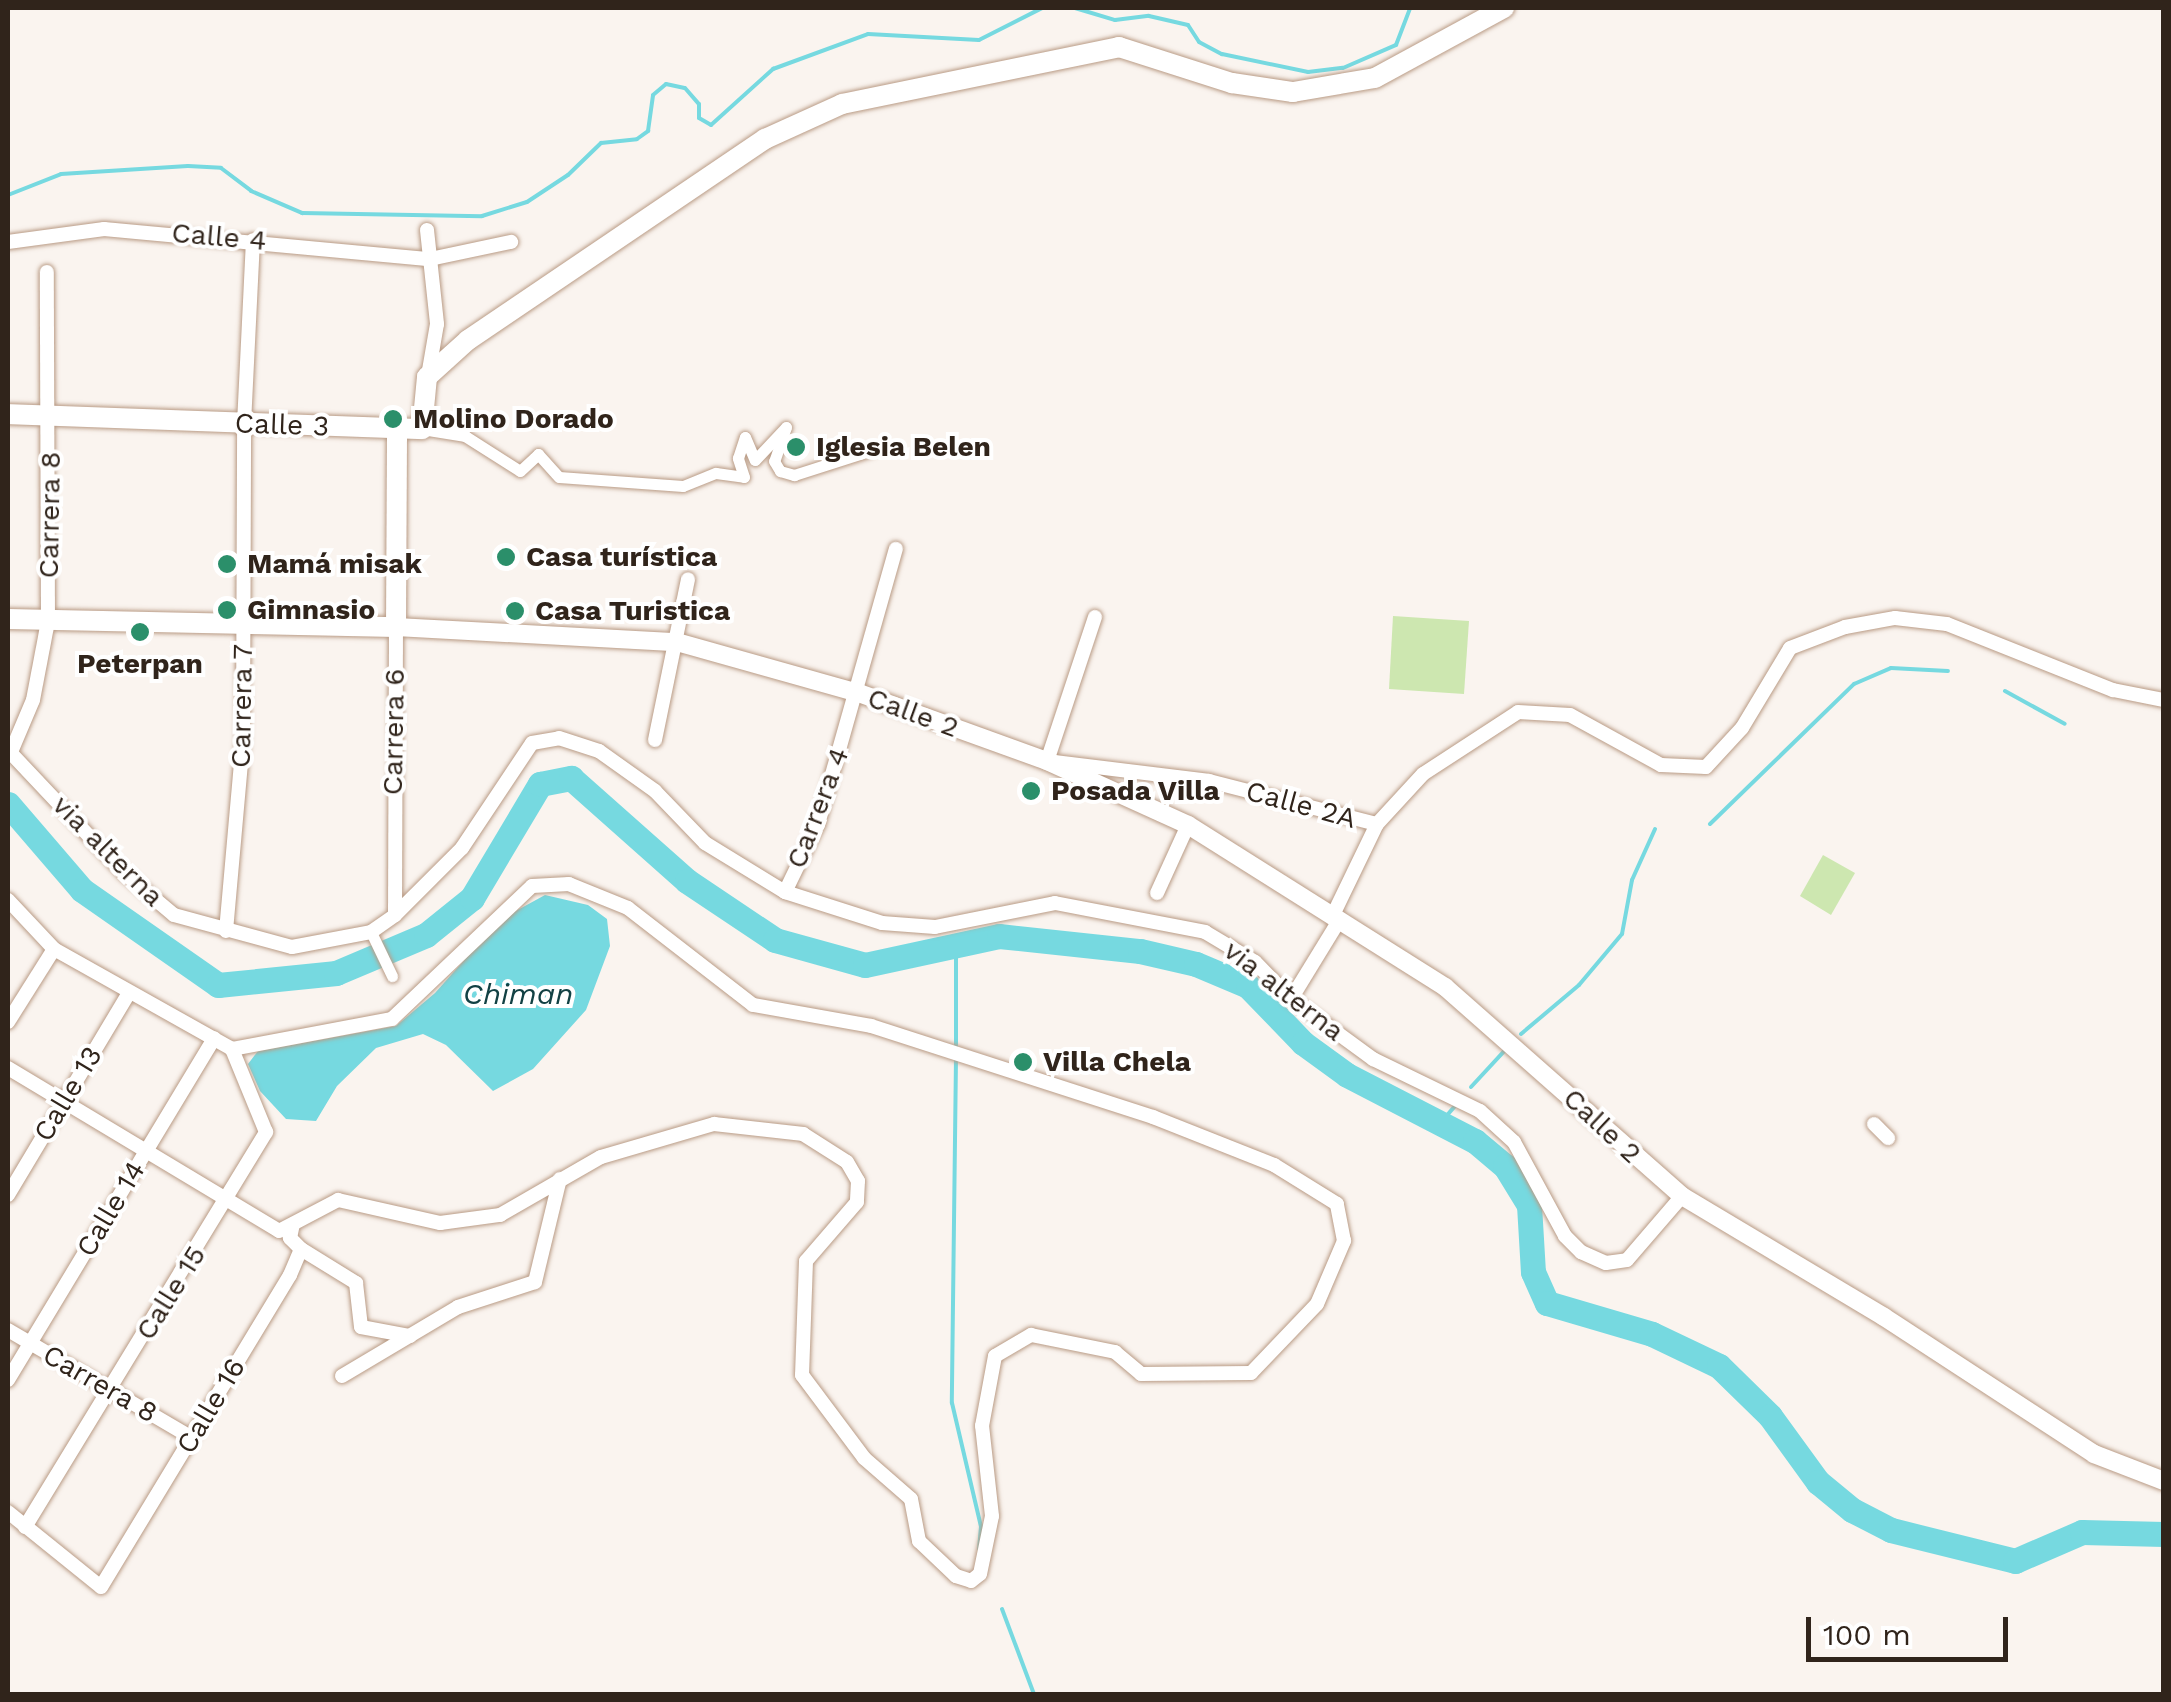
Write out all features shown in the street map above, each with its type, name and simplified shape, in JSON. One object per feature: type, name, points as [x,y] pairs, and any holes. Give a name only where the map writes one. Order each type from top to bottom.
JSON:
[{"type":"main road","points":[[422,429],[428,377],[468,340],[765,139],[842,104],[1119,47],[1232,83],[1294,92],[1375,78],[1504,8]]},
{"type":"main road","name":"Calle 3","points":[[8,414],[422,429]]},
{"type":"main road","name":"Carrera 6","points":[[396,428],[396,627]]},
{"type":"main road","name":"Calle 2","points":[[8,619],[396,627]]},
{"type":"street","name":"Calle 4","points":[[8,242],[104,230],[253,240],[430,259],[511,242]]},
{"type":"street","points":[[428,230],[437,324],[428,377]]},
{"type":"street","name":"Carrera 7","points":[[226,931],[244,742],[244,424],[253,240]]},
{"type":"street","name":"Carrera 8","points":[[9,751],[33,700],[48,621],[52,416],[47,272]]},
{"type":"street","points":[[437,324],[450,338],[468,340]]},
{"type":"street","name":"Calle 3","points":[[422,429],[465,436],[520,472],[538,454],[559,477],[683,486],[716,472],[735,481],[744,477],[738,458],[746,437],[755,460],[786,427],[774,461],[780,471],[794,475],[872,450]]},
{"type":"street","name":"Carrera 4","points":[[784,892],[818,824],[859,693],[896,549]]},
{"type":"street","points":[[655,740],[688,579]]},
{"type":"street","points":[[1046,761],[1095,616]]},
{"type":"street","points":[[1291,999],[1337,917],[1376,824],[1424,774],[1518,712],[1570,715],[1661,765],[1706,767],[1742,728],[1790,648],[1845,626],[1895,618],[1947,624],[2113,690],[2164,700]]},
{"type":"street","name":"Calle 2","points":[[396,627],[677,642],[859,693],[1046,761],[1188,825],[1337,917],[1474,1012],[1682,1196],[1884,1316],[2094,1454],[2164,1480]]},
{"type":"street","name":"Carrera 6","points":[[395,915],[396,627]]},
{"type":"street","name":"via alterna","points":[[9,751],[161,905],[226,931],[292,947],[370,932],[395,915],[462,848],[532,742],[559,738],[599,751],[655,791],[705,843],[784,892],[882,923],[935,927],[1055,903],[1170,920],[1205,932],[1255,962],[1291,999],[1373,1060],[1455,1096],[1514,1142],[1581,1252],[1606,1262],[1627,1260],[1682,1196]]},
{"type":"street","name":"Calle 2A","points":[[1046,761],[1209,781],[1376,824]]},
{"type":"street","points":[[1157,893],[1188,825]]},
{"type":"street","points":[[8,900],[54,948],[232,1049],[392,1019],[532,886],[569,884],[628,908],[753,1004],[871,1026],[1153,1117],[1274,1166],[1337,1204],[1344,1241],[1317,1304],[1252,1373],[1141,1374],[1115,1352],[1031,1334],[995,1356],[982,1426],[992,1516],[980,1574],[971,1581],[956,1576],[919,1541],[912,1499],[864,1458],[802,1375],[806,1261],[857,1202],[858,1182],[847,1162],[802,1134],[714,1124],[601,1157],[500,1216],[440,1223],[338,1200],[286,1228]]},
{"type":"street","points":[[370,932],[392,976]]},
{"type":"street","points":[[8,1022],[54,948]]},
{"type":"street","name":"Calle 13","points":[[8,1196],[129,993]]},
{"type":"street","name":"Calle 14","points":[[8,1380],[214,1038]]},
{"type":"street","name":"Calle 15","points":[[25,1527],[228,1202],[266,1132],[232,1049]]},
{"type":"street","points":[[8,1068],[228,1202],[286,1228],[301,1249],[356,1283],[361,1328],[410,1336]]},
{"type":"street","points":[[1874,1124],[1888,1138]]},
{"type":"street","points":[[342,1376],[458,1306],[535,1282],[560,1179]]},
{"type":"street","name":"Calle 16","points":[[25,1527],[102,1587],[301,1249]]},
{"type":"street","name":"Carrera 8","points":[[8,1330],[192,1438]]},
{"type":"street","points":[[8,1512],[25,1527]]},
{"type":"green space","points":[[1393,616],[1469,621],[1464,694],[1389,689]]},
{"type":"green space","points":[[1823,855],[1855,873],[1831,915],[1800,896]]},
{"type":"water","name":"Chiman","points":[[545,895],[588,905],[607,919],[610,946],[586,1010],[533,1069],[493,1091],[446,1045],[423,1034],[376,1048],[337,1086],[316,1121],[286,1119],[260,1091],[248,1064],[258,1051],[396,1026],[435,993],[501,919]]},
{"type":"waterway","points":[[8,195],[61,174],[188,166],[221,168],[251,191],[302,213],[482,216],[527,202],[568,175],[601,143],[637,139],[648,131],[653,95],[666,84],[685,88],[699,104],[699,118],[711,125],[773,69],[868,34],[979,40],[1042,8]]},
{"type":"waterway","points":[[1075,8],[1115,20],[1149,16],[1188,25],[1199,42],[1222,54],[1308,72],[1343,68],[1396,45],[1410,8]]},
{"type":"waterway","points":[[1710,824],[1854,684],[1891,668],[1948,671]]},
{"type":"waterway","points":[[2005,691],[2065,724]]},
{"type":"waterway","points":[[8,804],[82,890],[218,985],[336,973],[426,935],[472,898],[540,784],[571,778],[687,881],[775,940],[865,965],[999,936],[1140,951],[1196,964],[1248,986],[1303,1043],[1347,1075],[1475,1141],[1505,1166],[1529,1205],[1533,1272],[1547,1303],[1652,1334],[1719,1366],[1770,1416],[1818,1482],[1852,1510],[1891,1530],[2015,1561],[2082,1532],[2164,1534]]},
{"type":"waterway","points":[[1521,1034],[1579,985],[1622,934],[1632,880],[1655,829]]},
{"type":"waterway","points":[[956,945],[956,1048]]},
{"type":"waterway","points":[[1471,1087],[1507,1048]]},
{"type":"waterway","points":[[956,1058],[952,1403],[981,1527],[979,1549]]},
{"type":"waterway","points":[[1442,1121],[1457,1104]]},
{"type":"waterway","points":[[1002,1609],[1034,1694]]},
{"type":"place","name":"Molino Dorado","points":[[393,419]]},
{"type":"place","name":"Iglesia Belen","points":[[796,447]]},
{"type":"place","name":"Casa turística","points":[[506,557]]},
{"type":"place","name":"Mamá misak","points":[[227,564]]},
{"type":"place","name":"Gimnasio","points":[[227,610]]},
{"type":"place","name":"Casa Turistica","points":[[515,611]]},
{"type":"place","name":"Peterpan","points":[[140,632]]},
{"type":"place","name":"Posada Villa","points":[[1031,791]]},
{"type":"place","name":"Villa Chela","points":[[1023,1062]]}]
